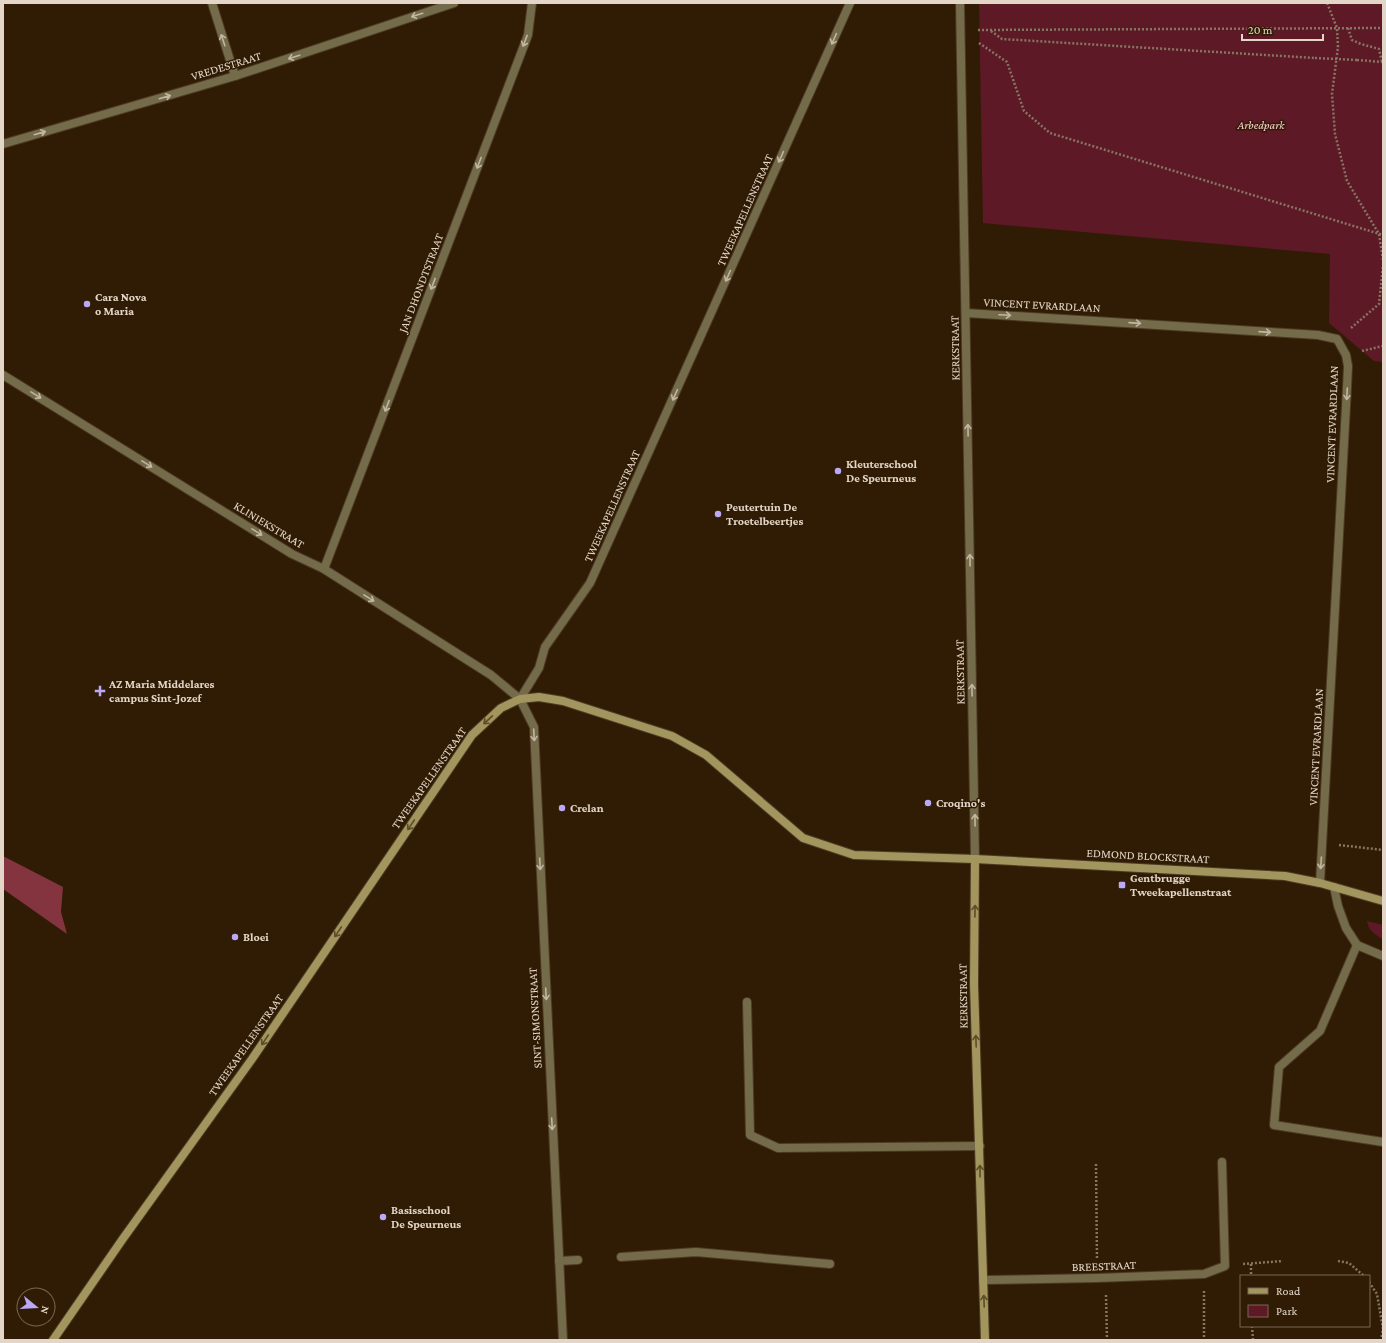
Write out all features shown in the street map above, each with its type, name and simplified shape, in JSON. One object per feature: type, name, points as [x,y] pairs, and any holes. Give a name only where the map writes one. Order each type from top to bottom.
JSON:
[{"type":"street","points":[[212,3],[235,76]]},
{"type":"street","name":"VREDESTRAAT","points":[[3,144],[235,76],[454,3]]},
{"type":"street","name":"JAN DHONDTSTRAAT","points":[[324,569],[528,35],[532,3]]},
{"type":"street","name":"TWEEKAPELLENSTRAAT","points":[[53,1340],[122,1240],[252,1059],[472,735],[501,708],[520,699],[539,668],[545,647],[590,583],[850,3]]},
{"type":"street","name":"KERKSTRAAT","points":[[960,3],[975,859],[974,984],[985,1340]]},
{"type":"street","name":"VINCENT EVRARDLAAN","points":[[966,313],[1300,334],[1337,339],[1346,354],[1348,366],[1320,883]]},
{"type":"street","name":"KLINIEKSTRAAT","points":[[3,375],[292,554],[324,569],[491,675],[520,699]]},
{"type":"street","name":"EDMOND BLOCKSTRAAT","points":[[520,699],[539,697],[564,701],[672,736],[706,755],[803,838],[854,855],[975,859],[1285,876],[1320,883],[1383,901]]},
{"type":"street","name":"SINT-SIMONSTRAAT","points":[[520,699],[534,728],[558,1261],[563,1340]]},
{"type":"street","points":[[1334,887],[1338,906],[1346,928],[1357,945],[1383,956]]},
{"type":"street","points":[[1357,945],[1320,1031],[1279,1067],[1274,1125],[1383,1142]]},
{"type":"street","points":[[747,1002],[750,1135],[778,1148],[980,1146]]},
{"type":"street","points":[[1222,1162],[1225,1266]]},
{"type":"street","points":[[621,1257],[696,1252],[830,1264]]},
{"type":"street","points":[[558,1261],[578,1260]]},
{"type":"street","name":"BREESTRAAT","points":[[983,1280],[1101,1278],[1204,1274],[1225,1266]]},
{"type":"path","points":[[1327,3],[1337,28],[1338,47],[1332,94],[1335,134],[1347,181],[1379,234],[1383,260]]},
{"type":"path","points":[[990,30],[1002,39],[1382,62],[1379,48],[1361,44],[1352,40],[1348,28]]},
{"type":"path","points":[[960,30],[1383,28]]},
{"type":"path","points":[[960,30],[1007,62],[1024,111],[1050,133],[1383,235]]},
{"type":"path","points":[[1337,339],[1379,304],[1383,266]]},
{"type":"path","points":[[1323,844],[1383,850]]},
{"type":"path","points":[[1096,1164],[1101,1278],[1107,1340]]},
{"type":"path","points":[[1225,1266],[1283,1261]]},
{"type":"path","points":[[1338,1261],[1349,1263],[1363,1275]]},
{"type":"path","points":[[1251,1264],[1251,1275]]},
{"type":"path","points":[[1204,1274],[1204,1340]]},
{"type":"path","points":[[1370,1284],[1377,1294],[1383,1330],[1381,1340]]},
{"type":"path","points":[[1252,1327],[1252,1340]]},
{"type":"green space","name":"Arbedpark","points":[[979,3],[1383,3],[1383,362],[1374,361],[1329,323],[1330,254],[983,223]]},
{"type":"green space","points":[[1367,921],[1383,925],[1383,939],[1372,932]]},
{"type":"shaded area","points":[[3,856],[63,887],[61,912],[67,934],[3,889]]},
{"type":"place","name":"Cara Nova o Maria","points":[[87,304]]},
{"type":"place","name":"Kleuterschool De Speurneus","points":[[838,471]]},
{"type":"place","name":"Peutertuin De Troetelbeertjes","points":[[718,514]]},
{"type":"place","name":"AZ Maria Middelares campus Sint-Jozef","points":[[100,691]]},
{"type":"place","name":"Croqino's","points":[[928,803]]},
{"type":"place","name":"Crelan","points":[[562,808]]},
{"type":"place","name":"Gentbrugge Tweekapellenstraat","points":[[1122,885]]},
{"type":"place","name":"Bloei","points":[[235,937]]},
{"type":"place","name":"Basisschool De Speurneus","points":[[383,1217]]}]
